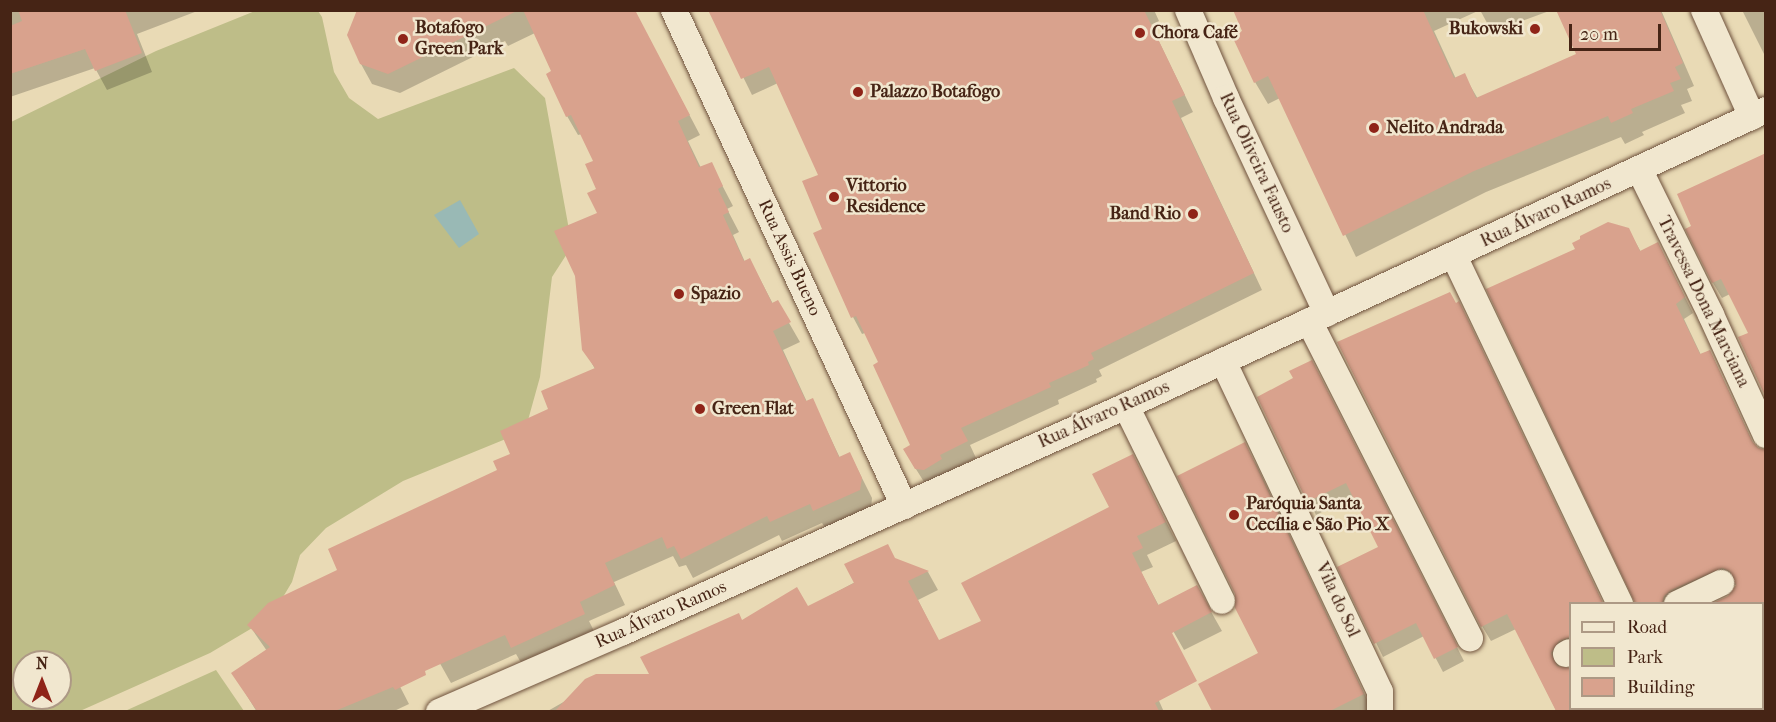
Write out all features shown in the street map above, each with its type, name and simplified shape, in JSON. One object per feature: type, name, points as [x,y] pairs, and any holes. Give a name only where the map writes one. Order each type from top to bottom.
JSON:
[{"type":"street","name":"Rua Assis Bueno","points":[[674,10],[904,506]]},
{"type":"street","name":"Rua Oliveira Fausto","points":[[1188,10],[1318,318],[1470,639]]},
{"type":"street","points":[[1704,10],[1759,113]]},
{"type":"street","name":"Rua Álvaro Ramos","points":[[439,711],[1126,406],[1759,113]]},
{"type":"street","name":"Travessa Dona Marciana","points":[[1639,169],[1711,315],[1766,435]]},
{"type":"street","points":[[1454,256],[1620,602]]},
{"type":"street","name":"Vila do Sol","points":[[1223,362],[1380,692],[1380,711]]},
{"type":"street","points":[[1126,406],[1222,601]]},
{"type":"street","points":[[1679,602],[1721,583]]},
{"type":"green space","points":[[255,11],[318,11],[322,17],[334,72],[349,98],[378,119],[514,68],[545,98],[572,246],[552,277],[540,377],[525,431],[403,481],[326,528],[300,555],[292,582],[271,617],[210,653],[80,711],[11,712],[11,122],[156,51]]},
{"type":"green space","points":[[216,670],[244,711],[125,711]]},
{"type":"water","points":[[460,200],[479,234],[459,248],[434,215]]},
{"type":"building","points":[[18,10],[125,10],[142,53],[95,71],[85,49],[10,74],[10,26],[22,21]]},
{"type":"building","name":"Botafogo Green Park","points":[[357,10],[519,10],[388,74],[360,64],[347,35]]},
{"type":"building","points":[[523,10],[635,10],[690,115],[678,121],[699,167],[712,162],[723,186],[718,189],[729,212],[723,215],[744,261],[750,258],[772,303],[778,300],[791,322],[773,331],[806,401],[813,398],[839,457],[850,452],[862,478],[860,490],[813,511],[810,504],[770,522],[767,516],[681,559],[674,546],[667,549],[662,537],[605,563],[615,585],[580,602],[585,614],[511,648],[505,635],[425,671],[426,675],[395,690],[393,687],[335,711],[257,711],[231,673],[270,647],[247,625],[268,603],[337,570],[328,549],[497,470],[493,461],[510,454],[500,431],[548,409],[541,391],[595,368],[582,350],[575,276],[554,231],[597,213],[587,193],[596,189],[585,164],[593,161],[571,115],[566,117],[552,87],[546,74],[551,71]]},
{"type":"building","points":[[708,10],[1144,10],[1185,95],[1172,101],[1254,273],[1091,353],[1094,359],[1088,362],[1089,365],[1049,383],[1051,387],[961,428],[968,441],[940,455],[942,459],[924,470],[915,469],[903,449],[910,445],[873,365],[878,362],[856,316],[851,318],[813,233],[822,229],[802,181],[818,175],[769,67],[741,79]]},
{"type":"building","points":[[1233,10],[1423,10],[1454,78],[1465,73],[1476,98],[1576,54],[1556,10],[1660,10],[1683,63],[1675,67],[1681,79],[1670,83],[1674,91],[1631,109],[1633,113],[1611,123],[1608,116],[1474,171],[1343,236],[1268,76],[1254,83],[1232,36],[1242,31]]},
{"type":"building","points":[[1766,153],[1766,398],[1738,337],[1748,333],[1721,279],[1712,283],[1685,229],[1691,226],[1677,194]]},
{"type":"building","points":[[1608,222],[1629,228],[1640,251],[1658,242],[1685,297],[1676,304],[1700,354],[1710,350],[1752,441],[1758,448],[1766,450],[1766,603],[1715,602],[1728,596],[1736,585],[1730,571],[1722,568],[1671,590],[1664,596],[1662,602],[1635,602],[1486,289],[1575,249],[1572,243],[1580,239],[1580,236]]},
{"type":"building","points":[[1450,292],[1456,303],[1459,301],[1603,602],[1569,602],[1569,637],[1559,641],[1551,653],[1557,666],[1569,668],[1570,711],[1556,711],[1507,614],[1481,627],[1337,342]]},
{"type":"building","points":[[1312,360],[1458,647],[1434,659],[1416,623],[1374,644],[1337,567],[1378,547],[1346,483],[1307,502],[1257,397],[1293,378],[1289,371]]},
{"type":"building","points":[[1245,442],[1364,694],[1330,711],[1212,711],[1198,684],[1258,653],[1235,608],[1235,594],[1177,476]]},
{"type":"building","points":[[1133,454],[1166,522],[1137,536],[1143,548],[1132,553],[1158,605],[1197,585],[1212,612],[1172,633],[1197,681],[1155,703],[1159,711],[555,711],[585,679],[596,674],[649,674],[640,657],[739,613],[742,620],[797,587],[808,606],[854,583],[844,564],[888,544],[895,558],[929,571],[908,581],[939,640],[981,621],[961,583],[1109,507],[1092,474]]},
{"type":"place","name":"Bukowski","points":[[1535,29]]},
{"type":"place","name":"Chora Café","points":[[1140,33]]},
{"type":"place","name":"Botafogo Green Park","points":[[403,39]]},
{"type":"place","name":"Palazzo Botafogo","points":[[858,92]]},
{"type":"place","name":"Nelito Andrada","points":[[1374,128]]},
{"type":"place","name":"Vittorio Residence","points":[[834,197]]},
{"type":"place","name":"Band Rio","points":[[1193,214]]},
{"type":"place","name":"Spazio","points":[[679,294]]},
{"type":"place","name":"Green Flat","points":[[700,409]]},
{"type":"place","name":"Paróquia Santa Cecília e São Pio X","points":[[1234,515]]}]
